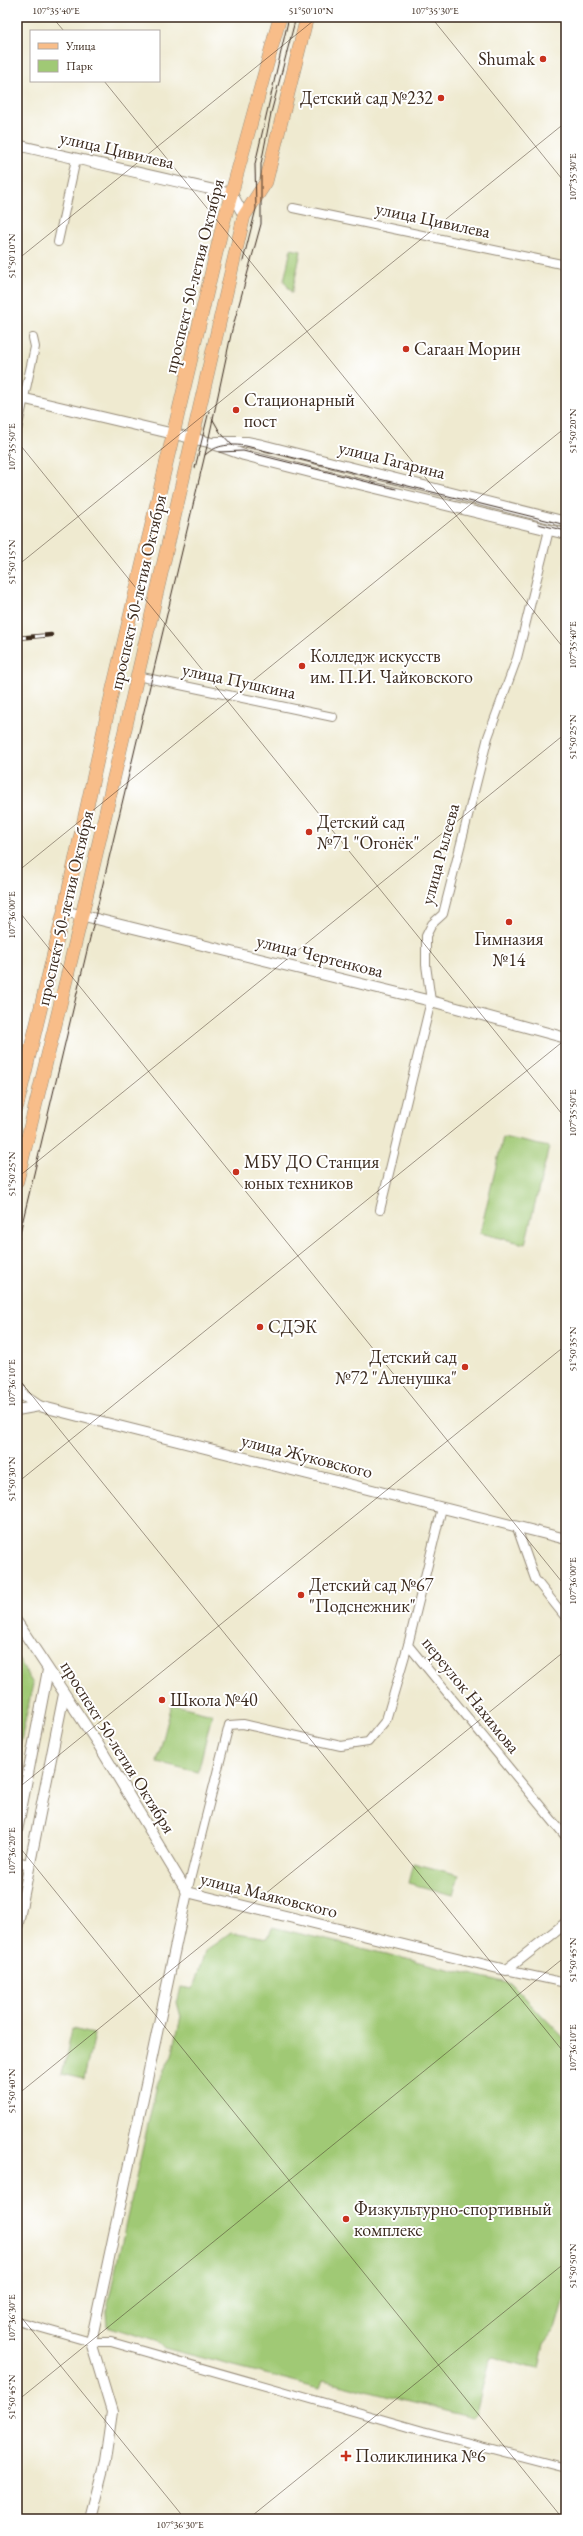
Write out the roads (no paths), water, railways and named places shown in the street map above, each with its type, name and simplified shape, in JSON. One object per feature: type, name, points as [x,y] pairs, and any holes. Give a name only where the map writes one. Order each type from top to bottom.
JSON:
[{"type":"main road","name":"проспект 50-летия Октября","points":[[17,1106],[64,911],[113,688],[222,228],[280,17]]},
{"type":"main road","name":"проспект 50-летия Октября","points":[[17,1181],[82,915],[244,216],[266,182],[307,17]]},
{"type":"street","name":"улица Цивилева","points":[[17,145],[232,194]]},
{"type":"street","points":[[58,242],[76,159]]},
{"type":"street","points":[[232,194],[244,216]]},
{"type":"street","name":"улица Цивилева","points":[[293,208],[566,265]]},
{"type":"street","points":[[17,430],[20,398],[35,347],[33,338]]},
{"type":"street","points":[[20,398],[208,442]]},
{"type":"street","name":"улица Гагарина","points":[[208,442],[244,455],[566,534]]},
{"type":"street","name":"улица Гагарина","points":[[208,442],[247,442],[262,445],[566,522]]},
{"type":"street","name":"улица Рылеева","points":[[380,1210],[431,1001],[426,965],[426,936],[432,924],[443,914],[488,737],[517,658],[549,530]]},
{"type":"street","name":"улица Пушкина","points":[[137,676],[333,717]]},
{"type":"street","name":"улица Чертенкова","points":[[64,911],[431,1001],[566,1038]]},
{"type":"street","points":[[17,1384],[24,1396],[39,1406]]},
{"type":"street","points":[[17,1410],[39,1406]]},
{"type":"street","name":"улица Жуковского","points":[[39,1406],[517,1528],[566,1539]]},
{"type":"street","name":"переулок Нахимова","points":[[442,1508],[408,1645],[566,1837]]},
{"type":"street","points":[[517,1528],[535,1579],[566,1618]]},
{"type":"street","name":"проспект 50-летия Октября","points":[[17,1622],[98,1744],[188,1892]]},
{"type":"street","name":"улица Маяковского","points":[[408,1645],[386,1720],[368,1742],[341,1746],[243,1724],[229,1725],[188,1892],[506,1970],[566,1983]]},
{"type":"street","points":[[17,1831],[48,1670]]},
{"type":"street","points":[[17,1928],[48,1765],[64,1694]]},
{"type":"street","points":[[31,1761],[48,1765]]},
{"type":"street","points":[[17,1862],[29,1865]]},
{"type":"street","points":[[90,2519],[105,2461],[112,2412],[91,2342],[188,1892]]},
{"type":"street","points":[[506,1970],[566,1923]]},
{"type":"street","points":[[17,2321],[91,2342],[111,2342],[423,2431],[566,2468]]},
{"type":"tram line","points":[[243,261],[256,209],[255,164],[289,17]]},
{"type":"tram line","points":[[17,1245],[208,442],[232,330],[261,224],[261,164],[271,113],[296,17]]},
{"type":"tram line","points":[[195,468],[209,411]]},
{"type":"tram line","points":[[212,418],[220,432],[233,446]]},
{"type":"tram line","points":[[205,455],[219,447],[235,445],[246,446],[566,525]]},
{"type":"tram line","points":[[219,452],[243,451],[396,489]]},
{"type":"tram line","points":[[538,524],[566,531]]},
{"type":"railway","points":[[17,638],[51,635]]},
{"type":"place","name":"Shumak","points":[[543,59]]},
{"type":"place","name":"Детский сад №232","points":[[441,98]]},
{"type":"place","name":"Сагаан Морин","points":[[406,349]]},
{"type":"place","name":"Стационарный пост","points":[[236,410]]},
{"type":"place","name":"Колледж искусств им. П.И. Чайковского","points":[[302,666]]},
{"type":"place","name":"Детский сад №71 \"Огонёк\"","points":[[309,832]]},
{"type":"place","name":"Гимназия №14","points":[[509,922]]},
{"type":"place","name":"МБУ ДО Станция юных техников","points":[[236,1172]]},
{"type":"place","name":"СДЭК","points":[[260,1327]]},
{"type":"place","name":"Детский сад №72 \"Аленушка\"","points":[[465,1367]]},
{"type":"place","name":"Детский сад №67 \"Подснежник\"","points":[[301,1595]]},
{"type":"place","name":"Школа №40","points":[[162,1700]]},
{"type":"place","name":"Физкультурно-спортивный комплекс","points":[[346,2219]]},
{"type":"place","name":"Поликлиника №6","points":[[346,2456]]}]
